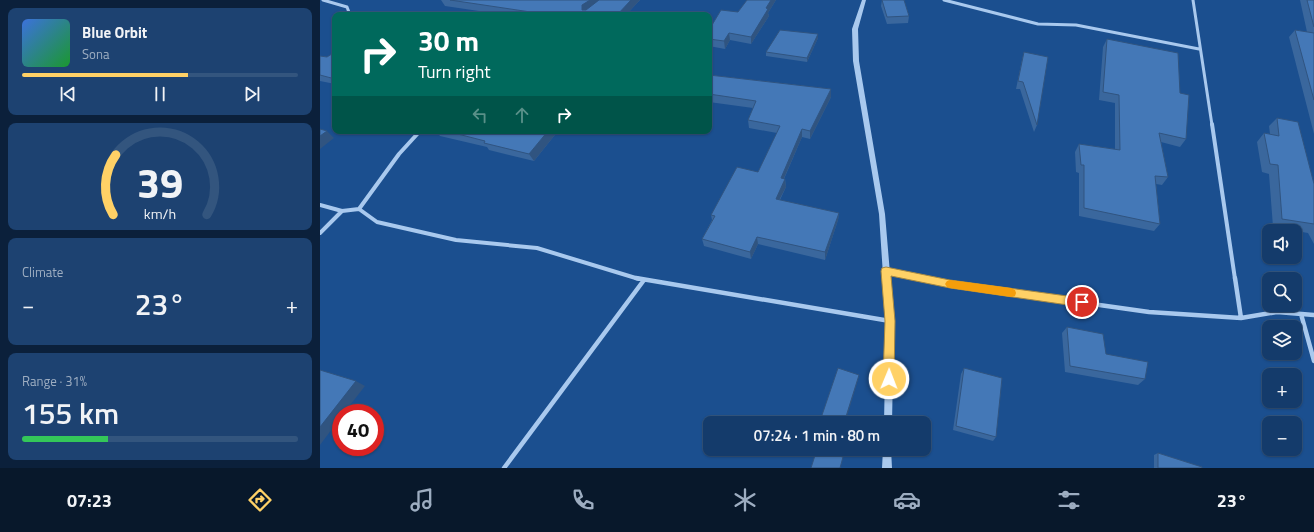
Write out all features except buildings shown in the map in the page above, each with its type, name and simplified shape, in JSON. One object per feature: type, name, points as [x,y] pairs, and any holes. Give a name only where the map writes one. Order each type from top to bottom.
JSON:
[{"type":"street","points":[[323,0],[347,7],[349,12]]},
{"type":"street","points":[[864,0],[855,29],[856,61],[882,214],[890,321],[888,416]]},
{"type":"street","points":[[944,0],[1038,24],[1076,25],[1199,49]]},
{"type":"street","points":[[1192,0],[1241,318]]},
{"type":"street","points":[[359,209],[399,154],[417,134]]},
{"type":"street","points":[[320,205],[342,211],[359,209],[377,222],[456,240],[537,248],[644,280],[890,321]]},
{"type":"street","points":[[320,233],[342,211]]},
{"type":"street","points":[[886,271],[950,284],[1149,312],[1241,318],[1277,312],[1314,315]]},
{"type":"street","points":[[504,468],[644,280]]},
{"type":"street","points":[[1301,314],[1314,361]]},
{"type":"street","points":[[887,456],[887,468]]},
{"type":"slow traffic","points":[[950,284],[1011,293]]},
{"type":"route","points":[[889,379],[890,321],[886,271],[950,284],[1082,302]]}]
